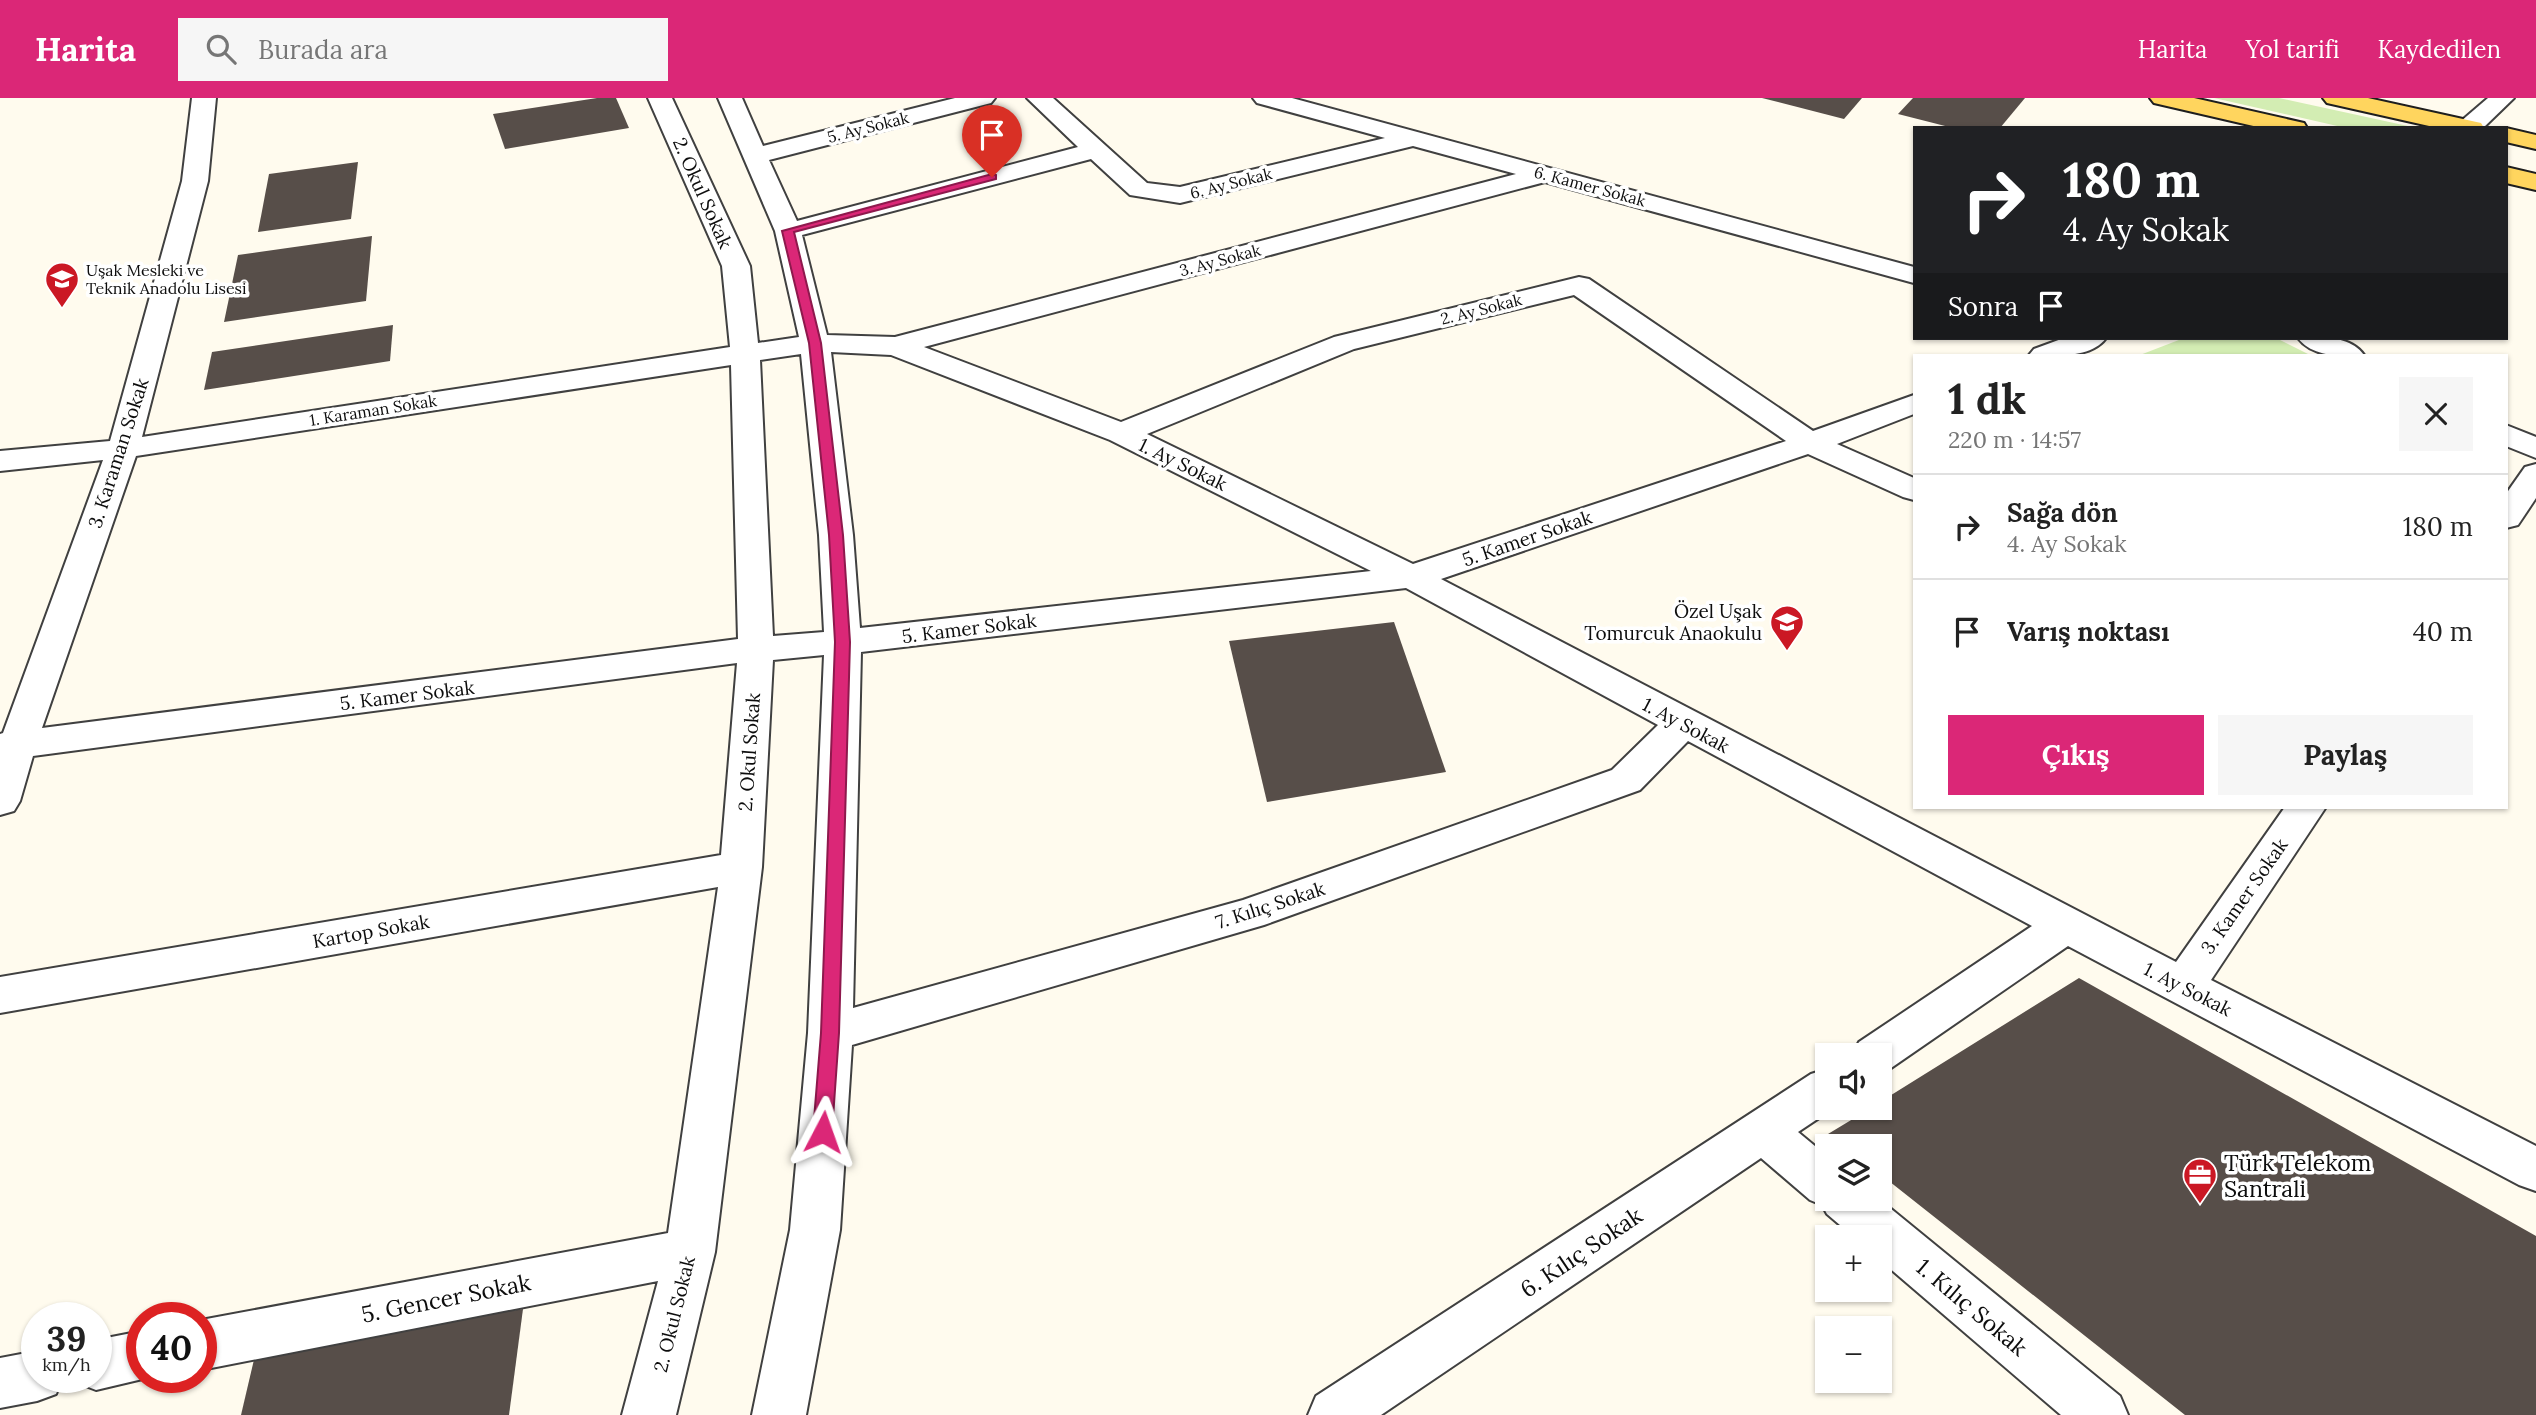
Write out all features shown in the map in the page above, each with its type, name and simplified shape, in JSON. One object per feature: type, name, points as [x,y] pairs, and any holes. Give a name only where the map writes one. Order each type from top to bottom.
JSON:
[{"type":"main road","points":[[2162,98],[2286,126]]},
{"type":"main road","points":[[2335,98],[2461,126]]},
{"type":"main road","points":[[2508,135],[2536,142]]},
{"type":"main road","points":[[2508,175],[2536,181]]},
{"type":"street","name":"3. Karaman Sokak","points":[[0,801],[8,747],[123,449],[195,181],[204,98]]},
{"type":"street","name":"2. Okul Sokak","points":[[649,1415],[690,1251],[741,867],[756,649],[745,354],[736,267],[660,98]]},
{"type":"street","points":[[730,98],[788,231],[815,343],[836,535],[843,642],[830,1033],[815,1230],[779,1415]]},
{"type":"street","name":"5. Ay Sokak","points":[[754,156],[983,98]]},
{"type":"street","name":"6. Ay Sokak","points":[[1039,98],[1139,190],[1180,195],[1414,139]]},
{"type":"street","name":"6. Kamer Sokak","points":[[1265,98],[1913,275]]},
{"type":"street","points":[[2472,126],[2502,98]]},
{"type":"street","points":[[788,231],[1094,150]]},
{"type":"street","name":"3. Ay Sokak","points":[[895,346],[1545,174]]},
{"type":"street","name":"2. Ay Sokak","points":[[1121,433],[1344,343],[1579,285],[1810,443],[1913,489]]},
{"type":"street","points":[[2048,354],[2086,340]]},
{"type":"street","points":[[2317,340],[2346,354]]},
{"type":"street","name":"1. Karaman Sokak","points":[[0,461],[123,449],[815,343]]},
{"type":"street","name":"1. Ay Sokak","points":[[815,343],[895,346],[1121,433],[1411,577],[2066,925],[2536,1170]]},
{"type":"street","name":"5. Kamer Sokak","points":[[8,747],[756,649],[843,642],[1411,577],[1810,443],[1913,404]]},
{"type":"street","points":[[2508,435],[2536,449]]},
{"type":"street","points":[[2508,515],[2536,474]]},
{"type":"street","name":"7. Kılıç Sokak","points":[[830,1033],[1249,914],[1613,785],[1626,780],[1683,723]]},
{"type":"street","name":"3. Kamer Sokak","points":[[2183,986],[2305,809]]},
{"type":"street","name":"Kartop Sokak","points":[[0,995],[741,867]]},
{"type":"street","points":[[1892,1043],[2066,925]]},
{"type":"street","name":"6. Kılıç Sokak","points":[[1335,1415],[1815,1096]]},
{"type":"street","points":[[1763,1131],[1815,1175]]},
{"type":"street","name":"1. Kılıç Sokak","points":[[1858,1211],[2101,1415]]},
{"type":"street","name":"5. Gencer Sokak","points":[[217,1342],[690,1251]]},
{"type":"street","points":[[0,1383],[21,1379]]},
{"type":"green space","points":[[2214,98],[2279,98],[2408,126],[2337,126]]},
{"type":"green space","points":[[2179,340],[2280,340],[2308,354],[2143,354]]},
{"type":"building","points":[[597,98],[616,98],[629,128],[505,149],[493,114]]},
{"type":"building","points":[[1762,98],[1862,98],[1844,119]]},
{"type":"building","points":[[1913,98],[2025,98],[2002,126],[1945,126],[1898,114]]},
{"type":"building","points":[[358,162],[351,219],[258,232],[269,174]]},
{"type":"building","points":[[372,236],[366,301],[224,322],[238,255]]},
{"type":"building","points":[[393,325],[390,361],[204,390],[212,352]]},
{"type":"building","points":[[1394,622],[1446,772],[1267,802],[1229,641]]},
{"type":"building","name":"Türk Telekom Santrali","points":[[2079,978],[2536,1236],[2536,1415],[2185,1415],[1892,1183],[1892,1134],[1828,1134],[1851,1120],[1892,1120],[1892,1095]]},
{"type":"building","points":[[523,1309],[509,1415],[241,1415],[256,1351]]},
{"type":"place","name":"Uşak Mesleki ve Teknik Anadolu Lisesi","points":[[62,309]]},
{"type":"place","name":"Özel Uşak Tomurcuk Anaokulu","points":[[1787,652]]},
{"type":"place","name":"Türk Telekom Santrali","points":[[2200,1205]]},
{"type":"route","points":[[823,1132],[830,1033],[843,642],[836,535],[815,343],[788,231],[992,177]]}]
